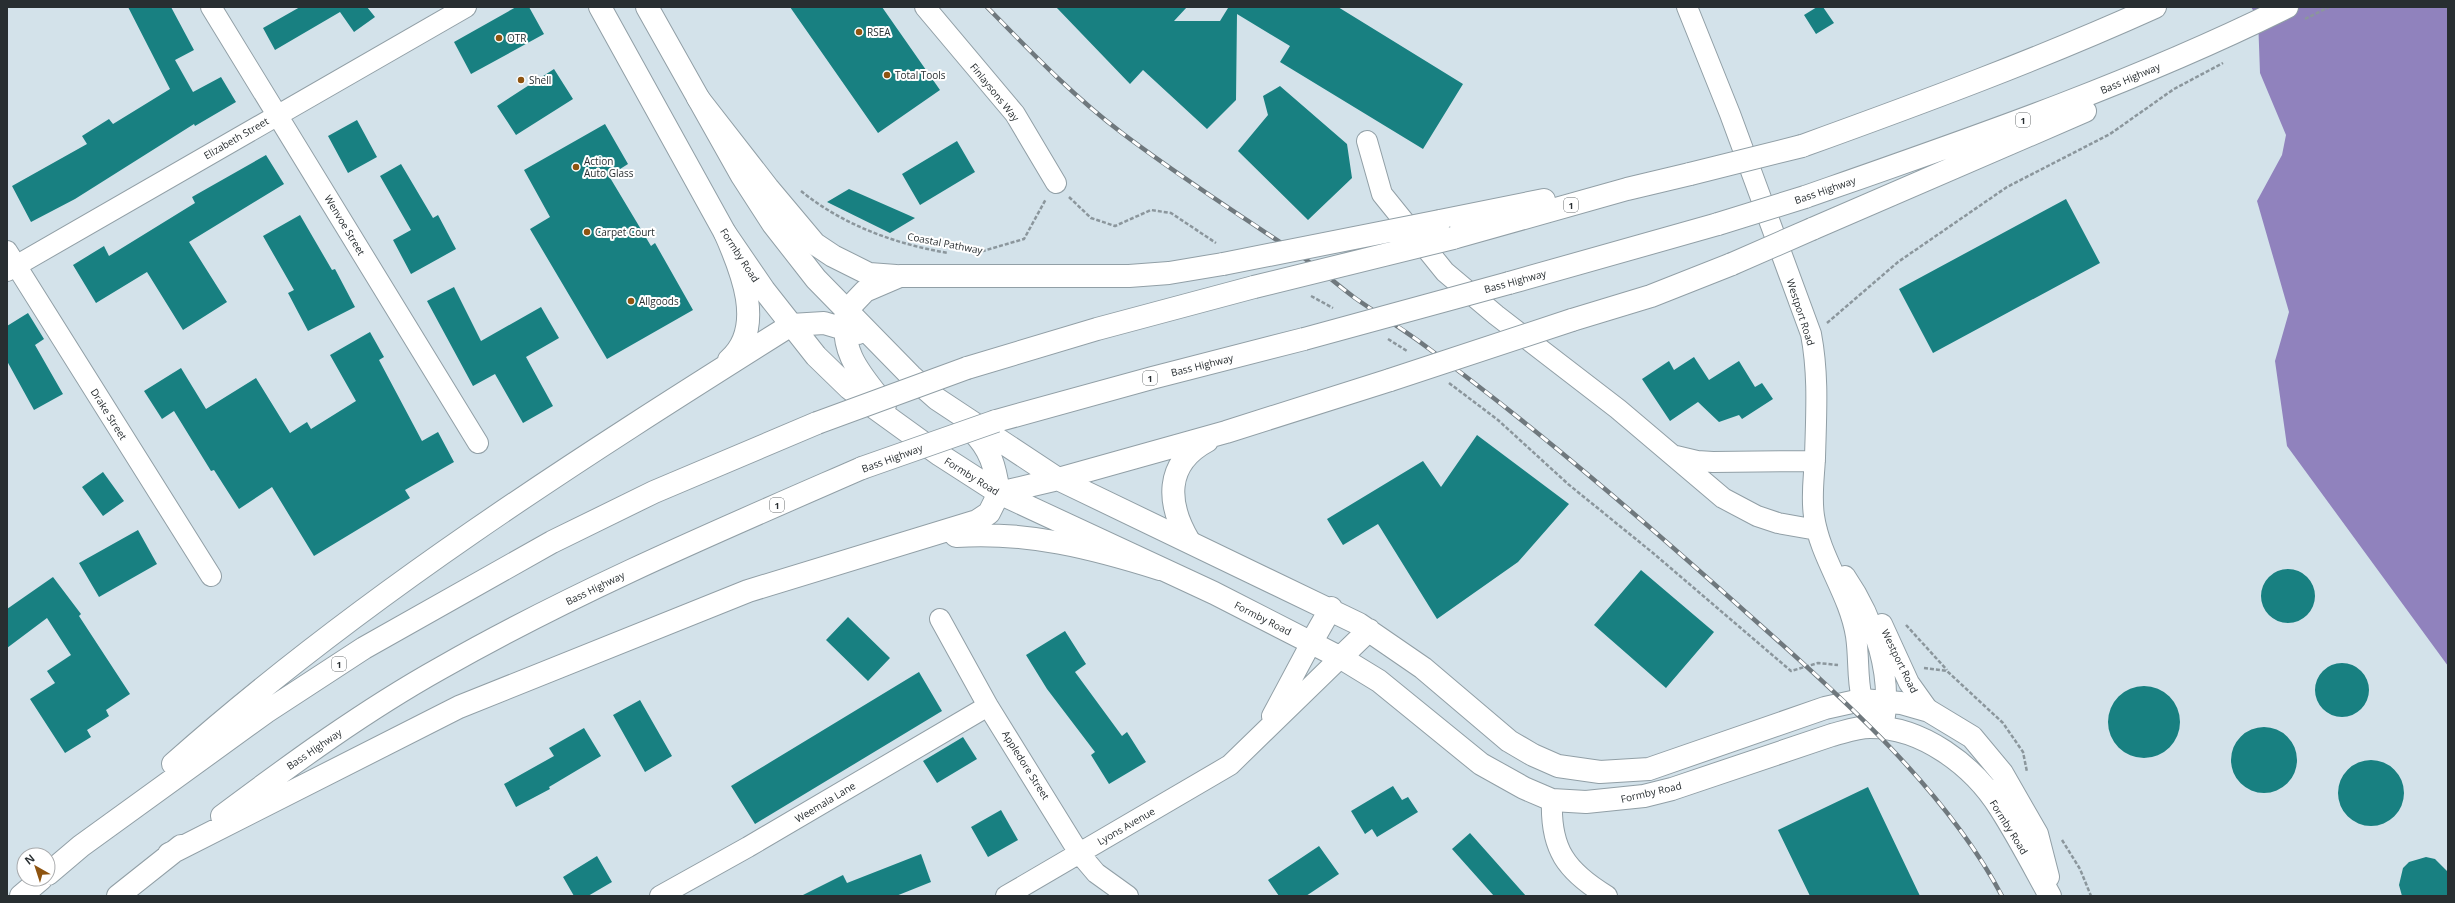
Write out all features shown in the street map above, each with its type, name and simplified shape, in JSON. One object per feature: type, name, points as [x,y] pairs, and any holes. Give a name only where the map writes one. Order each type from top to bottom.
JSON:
[{"type":"main road","name":"Formby Road","points":[[600,7],[725,233],[743,262],[816,356],[849,388],[905,429],[999,493],[1160,569],[1340,658],[1378,681],[1481,764],[1524,788],[1552,800],[1586,802],[1644,796],[1672,789],[1832,735],[1857,729],[1880,728],[1922,739],[1938,748],[1978,782],[2000,807],[2050,896]]},
{"type":"main road","name":"Formby Road","points":[[647,7],[742,176],[773,224],[845,319],[875,341],[911,376],[950,410],[1058,479],[1331,608],[1369,630],[1423,668],[1509,741],[1533,756],[1558,766],[1600,772],[1649,769],[1803,715],[1861,700],[1901,703],[1929,711],[1972,737],[2002,773],[2037,834],[2053,896]]},
{"type":"main road","name":"1","points":[[56,867],[81,846],[266,712],[364,648],[552,542],[654,492],[817,423],[967,368],[1097,328],[1254,287],[1453,238],[1628,189],[1802,146],[1935,98],[2092,36],[2155,7]]},
{"type":"main road","name":"Bass Highway","points":[[118,896],[169,854],[312,749],[440,668],[580,595],[692,542],[862,468],[996,421],[1510,283],[1718,224],[1805,197],[1997,130],[2102,90],[2237,32],[2287,7]]},
{"type":"main road","points":[[999,493],[1058,479],[1226,432],[1572,320],[1651,296],[1732,264],[2130,92],[2237,32]]},
{"type":"main road","points":[[698,98],[777,200],[815,244],[833,256],[869,274],[878,276],[1129,276],[1169,273],[1220,254],[1440,221],[1528,202],[1628,189]]},
{"type":"main road","points":[[711,375],[739,349],[746,326],[746,290],[737,260],[725,233]]},
{"type":"main road","points":[[900,276],[865,291],[845,319],[847,349],[855,366],[905,429]]},
{"type":"main road","points":[[81,846],[215,727],[308,651],[387,592],[568,468],[791,325],[824,323],[845,319]]},
{"type":"main road","points":[[169,854],[459,707],[748,591],[905,545],[977,521],[989,513],[999,493],[995,466],[990,452],[976,435],[950,410]]},
{"type":"main road","points":[[1189,540],[1174,509],[1173,488],[1176,476],[1182,462],[1199,446],[1226,432]]},
{"type":"main road","points":[[905,545],[950,536],[1003,535],[1029,537],[1083,546],[1160,569]]},
{"type":"main road","points":[[1311,643],[1331,608]]},
{"type":"main road","points":[[1340,658],[1369,630]]},
{"type":"main road","points":[[1552,800],[1558,766]]},
{"type":"main road","points":[[21,896],[32,887]]},
{"type":"street","name":"Wenvoe Street","points":[[211,7],[278,114],[478,443]]},
{"type":"street","name":"Elizabeth Street","points":[[10,262],[278,114],[466,7]]},
{"type":"street","name":"Finlaysons Way","points":[[925,7],[1015,114],[1056,183]]},
{"type":"street","name":"Westport Road","points":[[1687,7],[1730,114],[1811,334],[1817,366],[1818,396],[1813,500],[1819,537],[1843,594],[1853,625],[1861,700]]},
{"type":"street","points":[[1367,141],[1382,194],[1445,272],[1496,314],[1618,409],[1668,452],[1739,508],[1819,537]]},
{"type":"street","name":"Drake Street","points":[[10,262],[211,576]]},
{"type":"street","points":[[1668,452],[1684,459],[1713,462],[1815,461]]},
{"type":"street","name":"Westport Road","points":[[1819,537],[1864,607],[1874,631],[1880,657],[1886,701],[1880,728]]},
{"type":"street","name":"Westport Road","points":[[1855,592],[1881,624],[1909,684],[1929,711]]},
{"type":"street","name":"Appledore Street","points":[[940,619],[988,706],[1079,853],[1096,873],[1128,896]]},
{"type":"street","name":"Lyons Avenue","points":[[1243,754],[1270,720],[1311,643]]},
{"type":"street","name":"Lyons Avenue","points":[[1006,896],[1211,778],[1243,754],[1340,658]]},
{"type":"street","points":[[1861,700],[1880,728]]},
{"type":"street","name":"Weemala Lane","points":[[663,894],[748,847],[988,706]]},
{"type":"street","points":[[1552,800],[1554,830],[1561,856],[1581,878],[1607,896]]},
{"type":"path","points":[[1811,334],[1898,262],[2007,188],[2110,134],[2174,89]]},
{"type":"path","points":[[974,254],[1024,239],[1056,183],[1091,218],[1115,226],[1151,210],[1171,213],[1220,254]]},
{"type":"path","name":"Coastal Pathway","points":[[799,190],[817,204],[842,218],[891,240],[953,254]]},
{"type":"path","points":[[1308,294],[1335,310]]},
{"type":"path","points":[[1384,337],[1410,354]]},
{"type":"path","points":[[1448,382],[1498,420],[1568,484],[1653,553],[1791,671],[1818,663]]},
{"type":"path","points":[[1905,624],[1948,671]]},
{"type":"shaded area","points":[[2251,7],[2448,7],[2448,666],[2287,446],[2275,361],[2289,312],[2257,201],[2282,155],[2286,135],[2260,73],[2258,18]]},
{"type":"building","points":[[128,7],[171,7],[194,50],[175,60],[193,92],[221,77],[236,102],[195,126],[194,124],[75,199],[31,222],[12,186],[87,144],[82,136],[109,119],[113,124],[170,89]]},
{"type":"building","points":[[300,7],[367,7],[375,17],[354,32],[340,12],[275,50],[263,28]]},
{"type":"building","name":"OTR","points":[[516,7],[529,7],[544,34],[471,74],[454,42]]},
{"type":"building","points":[[790,7],[882,7],[940,90],[878,133]]},
{"type":"building","points":[[1056,7],[1187,7],[1174,21],[1220,21],[1228,8],[1227,7],[1338,7],[1463,84],[1423,149],[1280,62],[1290,46],[1237,14],[1236,100],[1207,129],[1143,70],[1130,84]]},
{"type":"building","points":[[1817,7],[1823,7],[1834,23],[1816,34],[1804,15]]},
{"type":"building","points":[[554,69],[573,99],[516,135],[497,106]]},
{"type":"building","points":[[1280,86],[1347,144],[1352,178],[1308,220],[1238,151],[1268,115],[1263,96]]},
{"type":"building","points":[[357,120],[377,157],[348,173],[328,136]]},
{"type":"building","points":[[605,124],[628,164],[609,176],[651,246],[655,243],[693,310],[607,359],[530,229],[550,217],[524,170]]},
{"type":"building","points":[[957,141],[975,172],[920,205],[902,174]]},
{"type":"building","points":[[266,155],[284,184],[189,242],[227,302],[183,330],[147,272],[96,303],[73,265],[104,246],[109,256],[195,203],[192,197]]},
{"type":"building","points":[[401,164],[433,218],[438,215],[456,249],[411,274],[393,240],[411,230],[380,176]]},
{"type":"building","points":[[849,189],[915,218],[890,233],[827,202]]},
{"type":"building","points":[[2066,199],[2100,263],[1933,353],[1899,289]]},
{"type":"building","points":[[300,215],[332,270],[335,269],[355,307],[308,331],[288,293],[294,290],[263,236]]},
{"type":"building","points":[[454,287],[481,341],[541,307],[559,338],[526,357],[553,406],[523,423],[495,374],[473,386],[427,301]]},
{"type":"building","points":[[28,313],[44,339],[35,345],[63,394],[34,410],[7,361],[7,326]]},
{"type":"building","points":[[370,332],[384,357],[379,360],[422,441],[438,432],[454,462],[405,490],[410,498],[314,556],[272,487],[239,509],[214,470],[211,471],[174,411],[162,419],[144,391],[181,368],[206,409],[256,378],[290,433],[307,422],[311,429],[356,401],[330,355]]},
{"type":"building","points":[[1694,357],[1709,380],[1739,361],[1755,387],[1762,383],[1773,399],[1742,419],[1739,415],[1719,422],[1698,402],[1670,421],[1642,379],[1669,361],[1674,370]]},
{"type":"building","points":[[1477,435],[1569,504],[1518,562],[1437,619],[1378,524],[1343,545],[1327,519],[1423,461],[1441,487]]},
{"type":"building","points":[[103,472],[124,501],[103,516],[82,487]]},
{"type":"building","points":[[138,530],[157,564],[99,597],[79,563]]},
{"type":"building","points":[[2283,569],[2293,569],[2303,573],[2311,581],[2315,591],[2315,601],[2311,611],[2303,619],[2293,623],[2283,623],[2273,619],[2265,611],[2261,601],[2261,591],[2265,581],[2273,573]]},
{"type":"building","points":[[1641,570],[1714,632],[1666,688],[1594,625]]},
{"type":"building","points":[[53,577],[81,614],[79,616],[130,694],[106,710],[109,716],[87,730],[91,737],[65,753],[30,699],[55,683],[47,671],[71,655],[47,618],[7,648],[7,609]]},
{"type":"building","points":[[848,617],[890,658],[868,681],[826,640]]},
{"type":"building","points":[[1065,631],[1086,664],[1075,672],[1122,736],[1127,732],[1146,762],[1109,784],[1091,755],[1095,752],[1047,689],[1026,655]]},
{"type":"building","points":[[2337,663],[2347,663],[2357,667],[2365,675],[2369,685],[2369,695],[2365,705],[2357,713],[2347,717],[2337,717],[2327,713],[2319,705],[2315,695],[2315,685],[2319,675],[2327,667]]},
{"type":"building","points":[[919,672],[942,711],[755,824],[731,786]]},
{"type":"building","points":[[2144,686],[2164,692],[2174,702],[2180,722],[2174,742],[2164,752],[2144,758],[2124,752],[2114,742],[2108,722],[2114,702],[2124,692]]},
{"type":"building","points":[[640,700],[672,756],[645,772],[613,715]]},
{"type":"building","points":[[2264,727],[2277,729],[2292,742],[2295,747],[2297,760],[2295,773],[2282,788],[2277,791],[2264,793],[2251,791],[2236,778],[2233,773],[2231,760],[2233,747],[2246,732],[2251,729]]},
{"type":"building","points":[[584,728],[601,756],[549,787],[550,789],[516,807],[504,784],[554,756],[549,748]]},
{"type":"building","points":[[963,737],[977,759],[937,783],[923,761]]},
{"type":"building","points":[[2371,760],[2384,763],[2394,770],[2401,780],[2404,793],[2401,806],[2394,816],[2384,823],[2371,826],[2358,823],[2348,816],[2341,806],[2338,793],[2341,780],[2348,770],[2358,763]]},
{"type":"building","points":[[1393,786],[1402,800],[1408,797],[1418,812],[1377,837],[1372,829],[1365,834],[1351,811]]},
{"type":"building","points":[[1868,787],[1920,896],[1810,896],[1778,830]]},
{"type":"building","points":[[1001,810],[1018,840],[988,857],[971,827]]},
{"type":"building","points":[[1470,833],[1526,896],[1494,896],[1452,849]]},
{"type":"building","points":[[1319,846],[1339,874],[1306,896],[1279,896],[1268,880]]},
{"type":"building","points":[[921,854],[931,882],[896,896],[801,896],[843,875],[847,883]]},
{"type":"building","points":[[597,856],[612,882],[588,896],[574,896],[563,877]]},
{"type":"building","points":[[2426,857],[2435,859],[2447,871],[2448,896],[2402,896],[2399,885],[2403,868],[2409,862]]},
{"type":"railway","points":[[987,7],[1052,73],[1104,119],[1166,165],[1301,256],[1355,298],[1419,341],[1471,380],[1555,447],[1678,552],[1826,684],[1892,750],[1924,784],[1953,820],[1979,858],[2002,896]]},
{"type":"place","name":"RSEA","points":[[859,32]]},
{"type":"place","name":"OTR","points":[[499,38]]},
{"type":"place","name":"Total Tools","points":[[887,75]]},
{"type":"place","name":"Shell","points":[[521,80]]},
{"type":"place","name":"Action Auto Glass","points":[[576,167]]},
{"type":"place","name":"Carpet Court","points":[[587,232]]},
{"type":"place","name":"Allgoods","points":[[631,301]]}]
